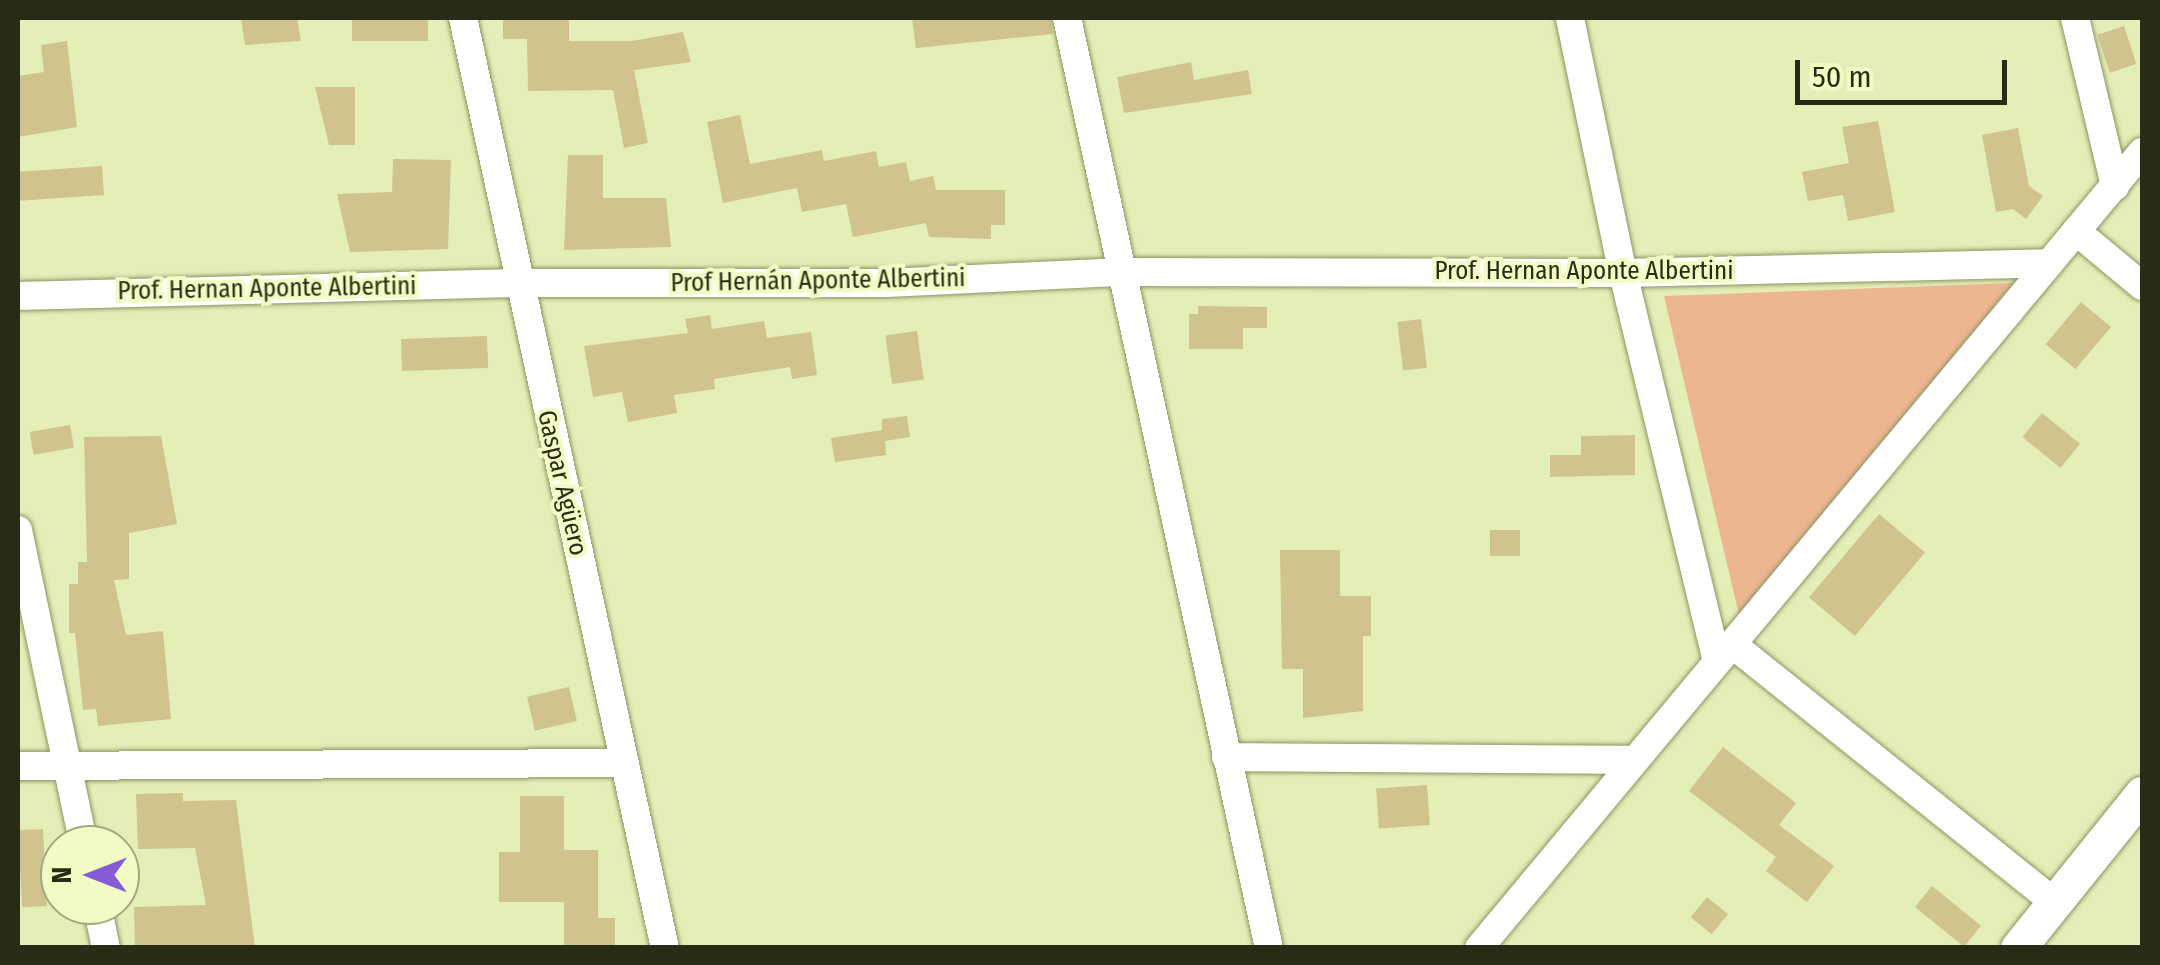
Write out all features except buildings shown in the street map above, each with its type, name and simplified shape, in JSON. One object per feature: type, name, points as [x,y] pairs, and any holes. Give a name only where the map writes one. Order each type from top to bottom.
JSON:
[{"type":"street","name":"Gaspar Agüero","points":[[463,18],[517,283],[665,948]]},
{"type":"street","points":[[1067,18],[1118,272],[1269,948]]},
{"type":"street","points":[[1570,18],[1623,272],[1725,652],[2055,903]]},
{"type":"street","points":[[2075,18],[2115,186]]},
{"type":"street","points":[[1479,948],[2142,152]]},
{"type":"street","points":[[2076,231],[2142,286]]},
{"type":"street","name":"Prof. Hernan Aponte Albertini","points":[[1118,272],[1623,272],[2049,264]]},
{"type":"street","name":"Prof Hernán Aponte Albertini","points":[[517,283],[887,283],[1118,272]]},
{"type":"street","name":"Prof. Hernan Aponte Albertini","points":[[18,296],[517,283]]},
{"type":"street","points":[[18,530],[80,825]]},
{"type":"street","points":[[1226,757],[1635,760]]},
{"type":"street","points":[[18,766],[624,763]]},
{"type":"street","points":[[2018,948],[2136,816]]},
{"type":"shaded area","points":[[2014,283],[1739,615],[1664,296]]}]
